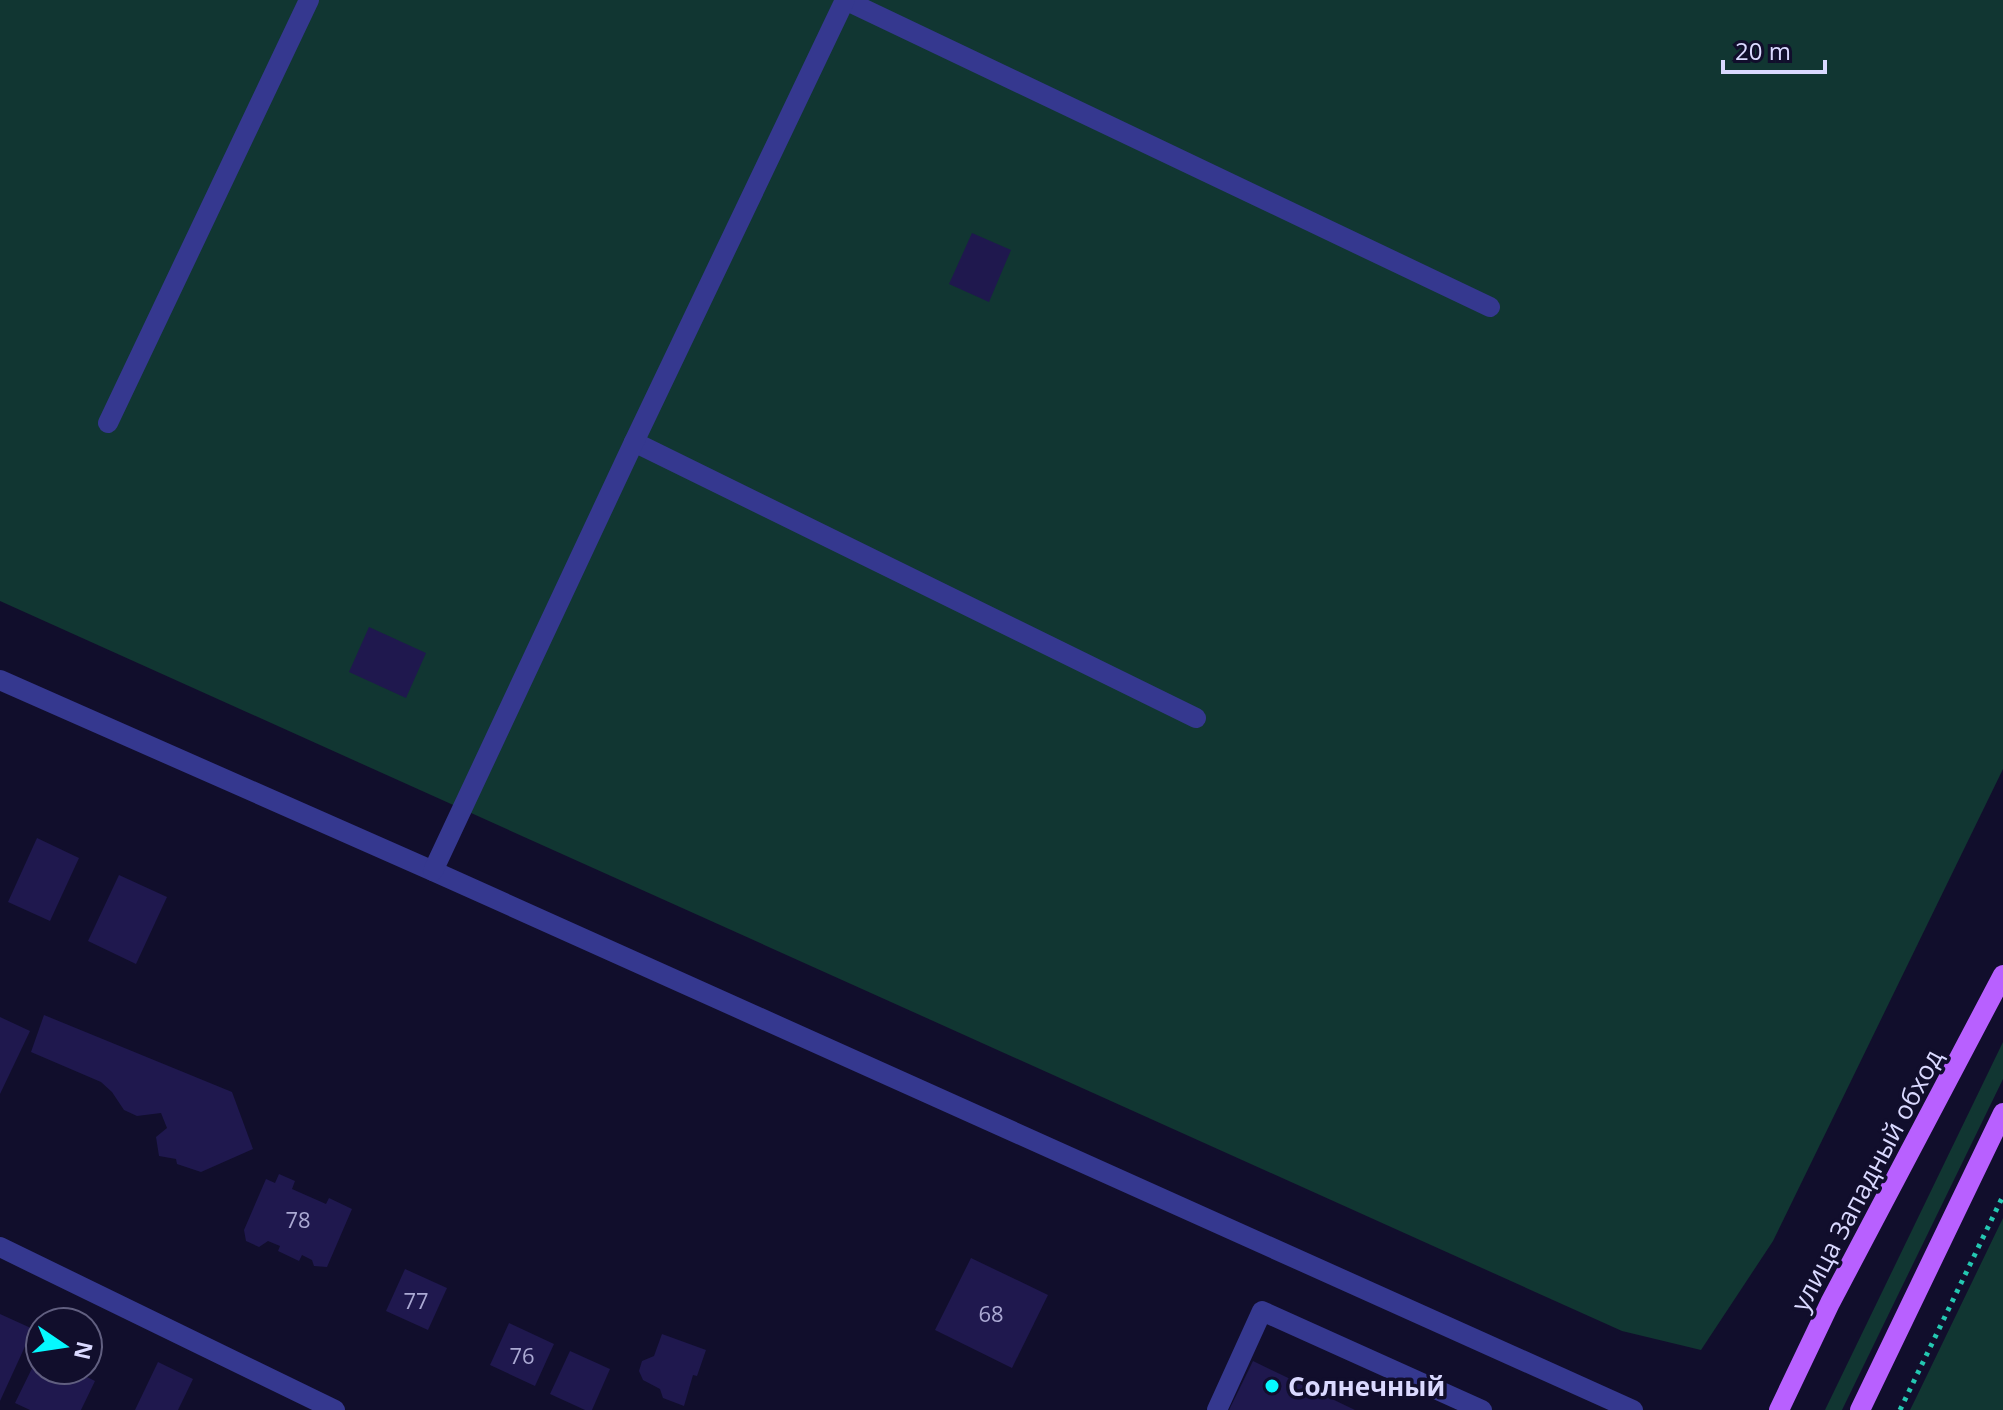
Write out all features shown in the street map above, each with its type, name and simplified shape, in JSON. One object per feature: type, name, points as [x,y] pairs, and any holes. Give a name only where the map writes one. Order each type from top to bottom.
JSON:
[{"type":"main road","name":"улица Западный обход","points":[[1779,1410],[1830,1303],[2003,975]]},
{"type":"main road","points":[[1860,1410],[2003,1113]]},
{"type":"street","points":[[108,423],[309,0]]},
{"type":"street","points":[[433,871],[845,0],[1490,307]]},
{"type":"street","points":[[634,442],[1196,718]]},
{"type":"street","points":[[0,680],[1633,1410]]},
{"type":"street","points":[[0,1247],[335,1410]]},
{"type":"street","points":[[1217,1410],[1262,1311],[1482,1410]]},
{"type":"path","points":[[1900,1410],[2003,1196]]},
{"type":"green space","points":[[0,0],[2003,0],[2003,769],[1773,1241],[1701,1350],[1622,1331],[0,601]]},
{"type":"green space","points":[[2003,1042],[2003,1079],[1842,1410],[1825,1410]]},
{"type":"green space","points":[[2003,1218],[2003,1410],[1910,1410],[1916,1398]]},
{"type":"building","points":[[972,233],[1011,250],[989,302],[949,284]]},
{"type":"building","points":[[369,627],[426,653],[406,698],[349,672]]},
{"type":"building","points":[[37,838],[79,858],[50,921],[8,902]]},
{"type":"building","points":[[119,875],[167,897],[136,964],[88,941]]},
{"type":"building","points":[[44,1015],[232,1092],[253,1149],[201,1172],[177,1164],[176,1159],[159,1156],[156,1137],[167,1128],[161,1113],[137,1116],[124,1110],[101,1082],[31,1052]]},
{"type":"building","points":[[0,1017],[30,1031],[0,1094]]},
{"type":"building","points":[[279,1174],[295,1181],[292,1189],[326,1204],[329,1198],[352,1209],[327,1267],[314,1266],[312,1260],[302,1255],[299,1261],[278,1251],[280,1246],[268,1241],[259,1247],[246,1241],[244,1230],[266,1179],[275,1183]]},
{"type":"building","points":[[971,1258],[1048,1295],[1012,1368],[935,1330]]},
{"type":"building","points":[[405,1269],[447,1288],[428,1330],[386,1311]]},
{"type":"building","points":[[0,1314],[24,1325],[24,1349],[0,1401]]},
{"type":"building","points":[[509,1323],[554,1344],[535,1386],[490,1365]]},
{"type":"building","points":[[662,1334],[706,1350],[697,1376],[693,1375],[684,1406],[663,1398],[660,1389],[643,1380],[639,1371],[642,1361],[654,1356]]},
{"type":"building","points":[[570,1351],[610,1369],[592,1410],[585,1410],[550,1394]]},
{"type":"building","name":"Солнечный","points":[[1253,1361],[1355,1410],[1229,1410]]},
{"type":"building","points":[[158,1362],[193,1379],[178,1410],[135,1410]]},
{"type":"building","points":[[24,1385],[93,1386],[81,1410],[30,1410],[15,1403]]},
{"type":"place","name":"Солнечный","points":[[1272,1386]]}]
